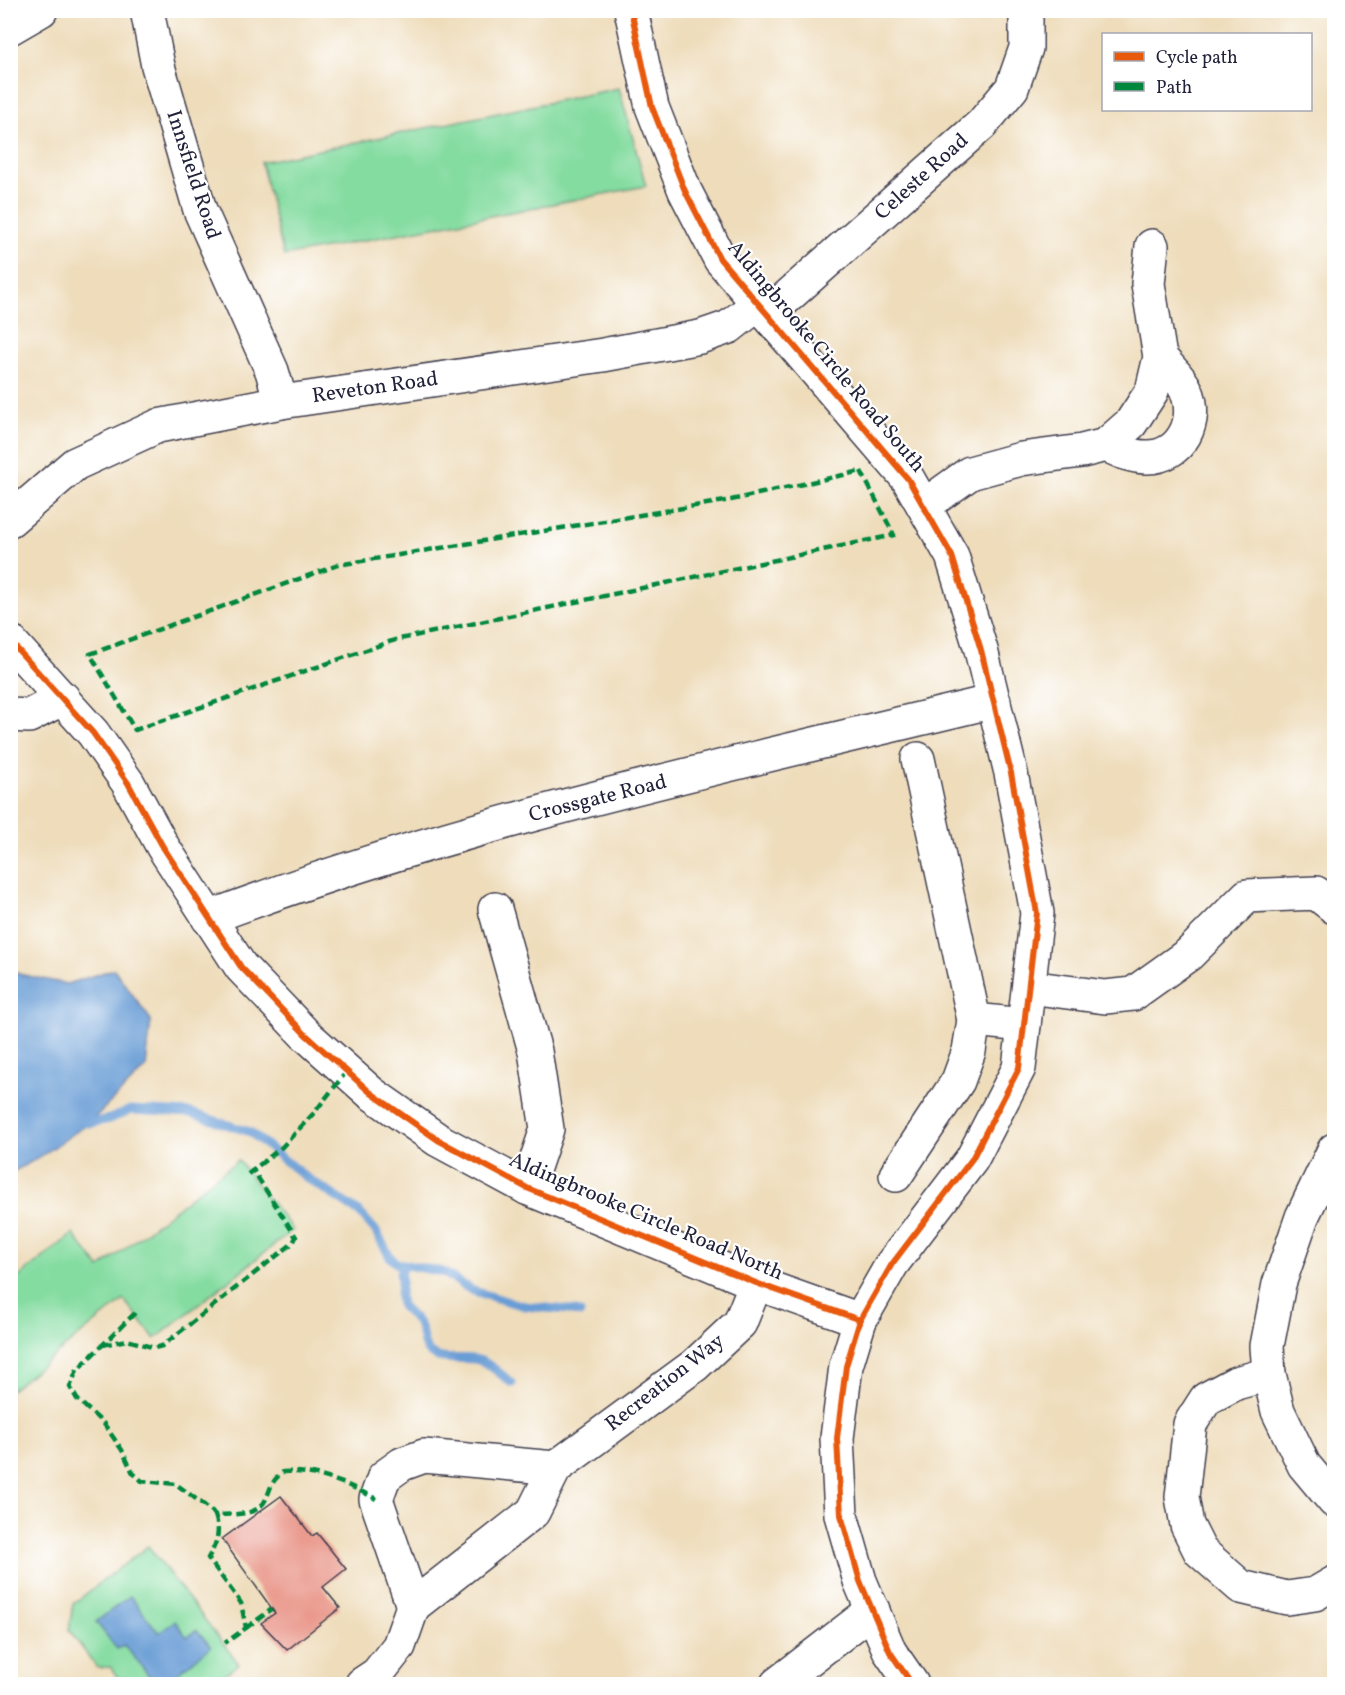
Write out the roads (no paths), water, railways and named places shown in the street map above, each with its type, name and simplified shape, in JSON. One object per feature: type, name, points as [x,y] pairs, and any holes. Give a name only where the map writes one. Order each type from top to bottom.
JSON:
[{"type":"street","points":[[10,28],[40,10]]},
{"type":"street","name":"Innsfield Road","points":[[147,10],[158,66],[200,210],[272,371],[281,402]]},
{"type":"street","name":"Aldingbrooke Circle Road South","points":[[631,10],[652,107],[685,191],[720,259],[908,479],[952,556],[994,701],[1011,773],[1037,914],[1019,1068],[972,1159],[892,1264],[860,1320],[846,1366],[838,1449],[841,1515],[860,1581],[890,1652],[912,1684]]},
{"type":"street","name":"Celeste Road","points":[[763,309],[909,190],[981,124],[997,106],[1012,88],[1026,48],[1026,10]]},
{"type":"street","points":[[924,506],[970,473],[1022,459],[1082,451],[1106,445],[1131,423],[1152,391],[1160,357],[1148,284],[1152,246]]},
{"type":"street","name":"Reveton Road","points":[[10,520],[75,464],[158,426],[281,402],[603,355],[700,337],[729,327],[763,309]]},
{"type":"street","points":[[1106,445],[1126,454],[1148,458],[1173,450],[1187,433],[1191,411],[1186,389],[1160,357]]},
{"type":"street","name":"Aldingbrooke Circle Road North","points":[[10,641],[93,733],[128,783],[164,847],[241,967],[305,1034],[371,1093],[438,1140],[527,1188],[756,1283],[860,1320]]},
{"type":"street","points":[[10,715],[29,716],[63,698]]},
{"type":"street","name":"Crossgate Road","points":[[208,918],[282,890],[458,836],[566,806],[994,701]]},
{"type":"street","points":[[896,1175],[958,1081],[969,1051],[974,1020],[918,759]]},
{"type":"street","points":[[1029,987],[1105,997],[1133,994],[1189,954],[1247,896],[1317,893],[1335,907]]},
{"type":"street","points":[[495,909],[535,1051],[547,1129],[527,1188]]},
{"type":"street","points":[[974,1020],[1024,1025]]},
{"type":"street","points":[[1335,1150],[1302,1217],[1279,1284],[1267,1346],[1269,1374],[1278,1411],[1304,1465],[1335,1501]]},
{"type":"street","name":"Recreation Way","points":[[555,1468],[702,1358],[740,1323],[756,1283]]},
{"type":"street","points":[[1269,1374],[1236,1383],[1206,1399],[1190,1425],[1182,1497],[1187,1525],[1200,1551],[1241,1587],[1287,1598],[1315,1594],[1335,1583]]},
{"type":"street","points":[[362,1684],[377,1674],[399,1646],[413,1606],[532,1512],[555,1468],[424,1456],[402,1464],[384,1477],[376,1499],[413,1606]]},
{"type":"street","points":[[777,1684],[873,1610]]},
{"type":"water","points":[[11,968],[19,974],[67,984],[114,969],[151,1020],[146,1068],[89,1123],[38,1158],[11,1173]]},
{"type":"water","points":[[130,1596],[159,1633],[175,1621],[187,1637],[197,1630],[211,1647],[163,1684],[156,1684],[124,1645],[117,1649],[96,1622]]},
{"type":"waterway","points":[[82,1117],[89,1123],[110,1119],[130,1110],[191,1113],[250,1132],[304,1176],[359,1212],[375,1230],[390,1257],[396,1263],[443,1272],[471,1290],[506,1301],[525,1306],[580,1313]]},
{"type":"waterway","points":[[404,1264],[400,1273],[401,1304],[419,1325],[424,1345],[428,1351],[440,1357],[482,1361],[512,1383]]}]
